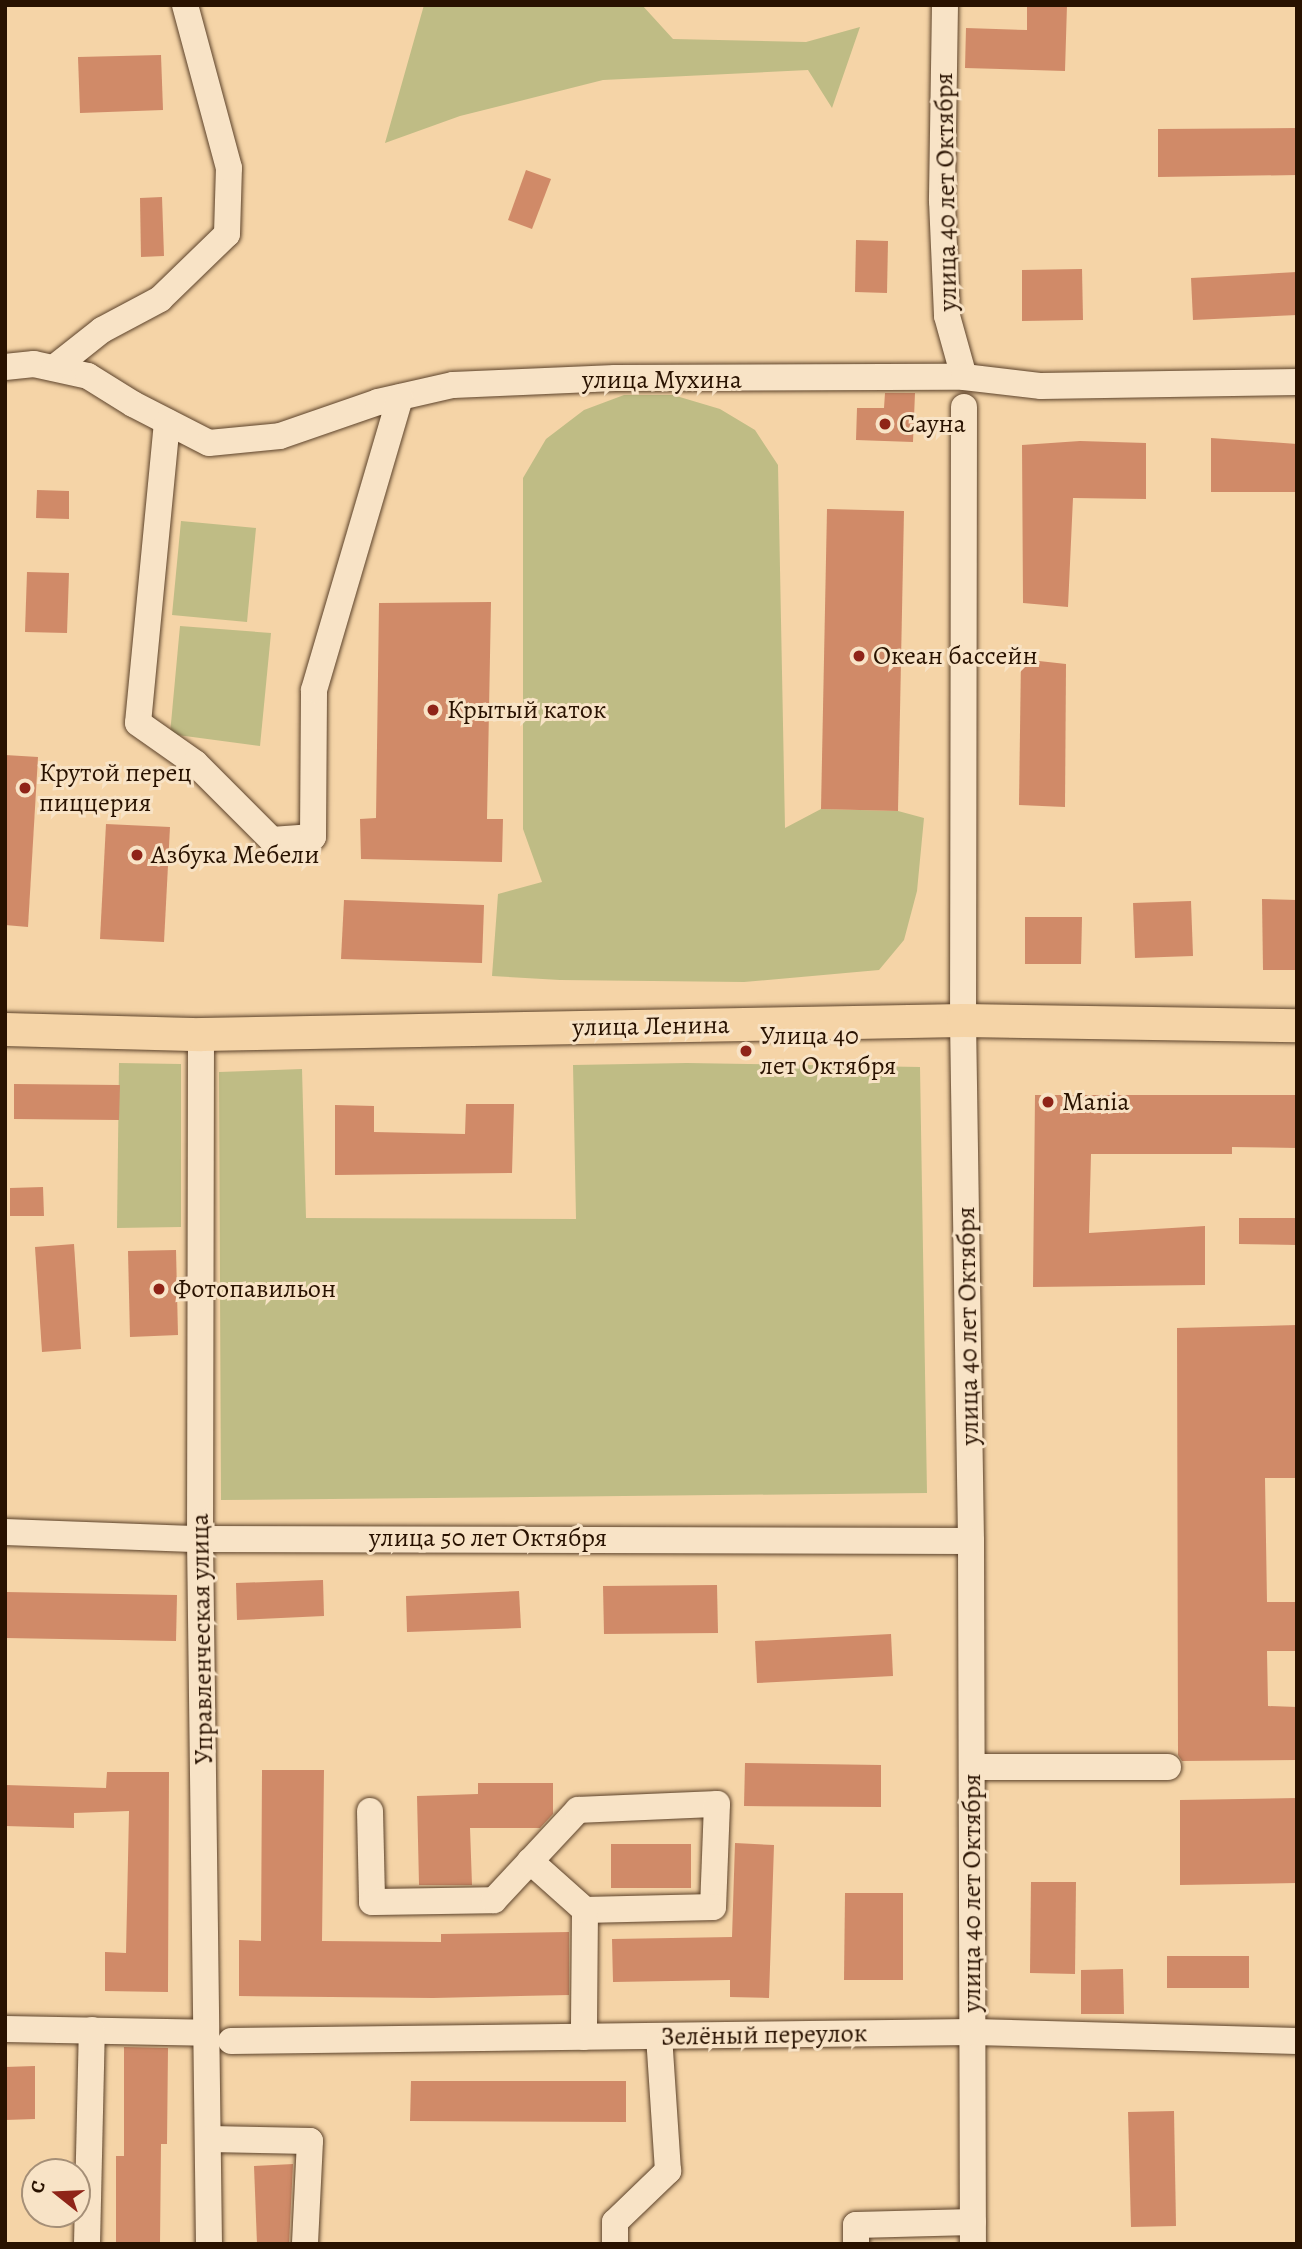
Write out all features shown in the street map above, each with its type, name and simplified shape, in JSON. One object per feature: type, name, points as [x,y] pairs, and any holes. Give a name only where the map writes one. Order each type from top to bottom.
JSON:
[{"type":"main road","name":"улица Ленина","points":[[5,1029],[201,1034],[963,1020],[1297,1025]]},
{"type":"street","points":[[54,368],[102,330],[160,299],[227,234],[229,168],[185,5]]},
{"type":"street","name":"улица 40 лет Октября","points":[[945,5],[942,201],[947,303],[964,377]]},
{"type":"street","name":"улица Мухина","points":[[5,367],[34,364],[88,376],[209,443],[280,436],[400,397],[453,385],[615,378],[964,377],[1041,386],[1297,382]]},
{"type":"street","points":[[167,422],[138,723],[195,763],[272,840],[313,837],[314,690],[400,397]]},
{"type":"street","name":"улица 40 лет Октября","points":[[964,407],[963,1020],[971,1541],[973,2233]]},
{"type":"street","name":"Управленческая улица","points":[[201,1034],[201,1539],[209,2244]]},
{"type":"street","name":"улица 50 лет Октября","points":[[5,1532],[201,1539],[971,1541]]},
{"type":"street","points":[[972,1767],[1168,1767]]},
{"type":"street","points":[[370,1811],[372,1902],[494,1900],[530,1861],[578,1810],[717,1804],[713,1907],[585,1910],[530,1861]]},
{"type":"street","points":[[584,2037],[585,1910]]},
{"type":"street","points":[[5,2029],[206,2033]]},
{"type":"street","points":[[87,2244],[92,2029]]},
{"type":"street","name":"Зелёный переулок","points":[[231,2041],[973,2032],[1297,2041]]},
{"type":"street","points":[[615,2244],[615,2222],[668,2171],[659,2036]]},
{"type":"street","points":[[209,2139],[310,2141],[305,2244]]},
{"type":"street","points":[[856,2244],[856,2225],[973,2233]]},
{"type":"shaded area","points":[[424,5],[642,5],[673,39],[806,42],[860,27],[832,108],[808,70],[603,80],[460,116],[385,143]]},
{"type":"shaded area","points":[[624,395],[673,395],[720,409],[755,430],[778,465],[785,828],[821,809],[898,811],[924,818],[917,891],[904,940],[879,970],[744,982],[560,980],[492,976],[498,894],[542,882],[523,829],[523,478],[546,439],[584,410]]},
{"type":"shaded area","points":[[181,521],[256,528],[247,622],[172,615]]},
{"type":"shaded area","points":[[180,626],[271,633],[260,746],[170,734]]},
{"type":"shaded area","points":[[119,1063],[181,1064],[181,1227],[117,1228]]},
{"type":"shaded area","points":[[687,1063],[920,1067],[927,1493],[221,1500],[219,1072],[302,1069],[306,1218],[576,1219],[573,1065]]},
{"type":"building","points":[[1027,5],[1067,5],[1065,71],[965,68],[966,28],[1027,30]]},
{"type":"building","points":[[161,55],[163,110],[80,113],[78,57]]},
{"type":"building","points":[[1297,128],[1297,175],[1158,177],[1158,129]]},
{"type":"building","points":[[526,170],[551,179],[532,229],[508,220]]},
{"type":"building","points":[[162,197],[164,256],[141,257],[140,198]]},
{"type":"building","points":[[856,240],[888,241],[887,293],[855,292]]},
{"type":"building","points":[[1082,269],[1083,320],[1022,321],[1022,270]]},
{"type":"building","points":[[1297,272],[1297,315],[1193,320],[1191,278]]},
{"type":"building","name":"Сауна","points":[[885,393],[915,393],[913,442],[856,440],[857,408],[884,408]]},
{"type":"building","points":[[1211,438],[1297,444],[1297,492],[1211,492]]},
{"type":"building","points":[[1080,441],[1146,443],[1146,499],[1073,498],[1068,607],[1023,603],[1022,445]]},
{"type":"building","points":[[37,490],[69,491],[69,519],[36,518]]},
{"type":"building","points":[[827,509],[904,511],[898,811],[821,809]]},
{"type":"building","points":[[27,572],[69,573],[67,633],[25,632]]},
{"type":"building","name":"Крытый каток","points":[[491,602],[487,819],[503,819],[502,862],[361,859],[360,819],[376,818],[379,603]]},
{"type":"building","points":[[1021,659],[1066,664],[1065,807],[1019,805]]},
{"type":"building","points":[[5,755],[38,757],[28,927],[5,925]]},
{"type":"building","points":[[106,824],[170,827],[164,942],[100,939]]},
{"type":"building","points":[[1262,899],[1297,900],[1297,970],[1263,970]]},
{"type":"building","points":[[344,900],[484,905],[482,963],[341,959]]},
{"type":"building","points":[[1191,901],[1193,956],[1135,958],[1133,903]]},
{"type":"building","points":[[1025,917],[1082,917],[1081,964],[1025,964]]},
{"type":"building","points":[[14,1084],[120,1085],[119,1120],[14,1119]]},
{"type":"building","points":[[1035,1095],[1297,1095],[1297,1148],[1232,1147],[1232,1154],[1091,1154],[1089,1233],[1205,1226],[1205,1285],[1033,1287]]},
{"type":"building","points":[[466,1104],[514,1104],[512,1173],[335,1175],[335,1105],[374,1106],[374,1132],[465,1134]]},
{"type":"building","points":[[43,1187],[44,1216],[10,1216],[10,1188]]},
{"type":"building","points":[[1239,1218],[1297,1218],[1297,1245],[1239,1244]]},
{"type":"building","points":[[74,1244],[81,1349],[42,1352],[35,1247]]},
{"type":"building","points":[[176,1250],[178,1335],[130,1337],[128,1251]]},
{"type":"building","points":[[1297,1325],[1297,1478],[1265,1478],[1267,1602],[1297,1602],[1297,1651],[1267,1651],[1268,1706],[1297,1707],[1297,1760],[1182,1761],[1178,1755],[1177,1328]]},
{"type":"building","points":[[323,1580],[324,1616],[237,1620],[236,1583]]},
{"type":"building","points":[[717,1585],[718,1633],[604,1634],[603,1586]]},
{"type":"building","points":[[519,1591],[521,1628],[407,1632],[406,1596]]},
{"type":"building","points":[[5,1592],[177,1595],[176,1641],[5,1638]]},
{"type":"building","points":[[891,1634],[893,1676],[757,1683],[755,1641]]},
{"type":"building","points":[[745,1763],[881,1765],[881,1807],[744,1806]]},
{"type":"building","points":[[262,1770],[324,1770],[322,1941],[441,1942],[441,1934],[569,1932],[569,1995],[433,1998],[239,1996],[239,1940],[261,1941]]},
{"type":"building","points":[[107,1772],[169,1772],[168,1992],[105,1991],[105,1952],[126,1953],[129,1811],[74,1813],[74,1828],[5,1826],[5,1785],[106,1788]]},
{"type":"building","points":[[478,1783],[553,1783],[553,1814],[540,1828],[470,1828],[472,1885],[419,1885],[417,1796],[478,1794]]},
{"type":"building","points":[[1297,1798],[1297,1883],[1180,1885],[1180,1800]]},
{"type":"building","points":[[735,1843],[774,1845],[769,1998],[730,1997],[730,1980],[613,1982],[612,1939],[732,1937]]},
{"type":"building","points":[[611,1844],[691,1844],[691,1888],[611,1888]]},
{"type":"building","points":[[1031,1882],[1076,1882],[1075,1974],[1030,1973]]},
{"type":"building","points":[[845,1893],[903,1893],[903,1980],[844,1980]]},
{"type":"building","points":[[1167,1956],[1249,1956],[1249,1988],[1167,1988]]},
{"type":"building","points":[[1123,1969],[1124,2014],[1081,2014],[1081,1970]]},
{"type":"building","points":[[124,2047],[168,2048],[167,2144],[161,2144],[160,2244],[116,2244],[116,2156],[124,2156]]},
{"type":"building","points":[[35,2066],[35,2119],[5,2120],[5,2067]]},
{"type":"building","points":[[411,2081],[626,2081],[626,2122],[410,2121]]},
{"type":"building","points":[[1174,2111],[1176,2226],[1131,2227],[1128,2112]]},
{"type":"building","points":[[293,2164],[289,2244],[257,2244],[254,2166]]},
{"type":"place","name":"Сауна","points":[[885,424]]},
{"type":"place","name":"Океан бассейн","points":[[859,656]]},
{"type":"place","name":"Крытый каток","points":[[433,710]]},
{"type":"place","name":"Крутой перец пиццерия","points":[[25,788]]},
{"type":"place","name":"Азбука Мебели","points":[[137,855]]},
{"type":"place","name":"Улица 40 лет Октября","points":[[746,1051]]},
{"type":"place","name":"Mania","points":[[1048,1102]]},
{"type":"place","name":"Фотопавильон","points":[[159,1289]]}]
